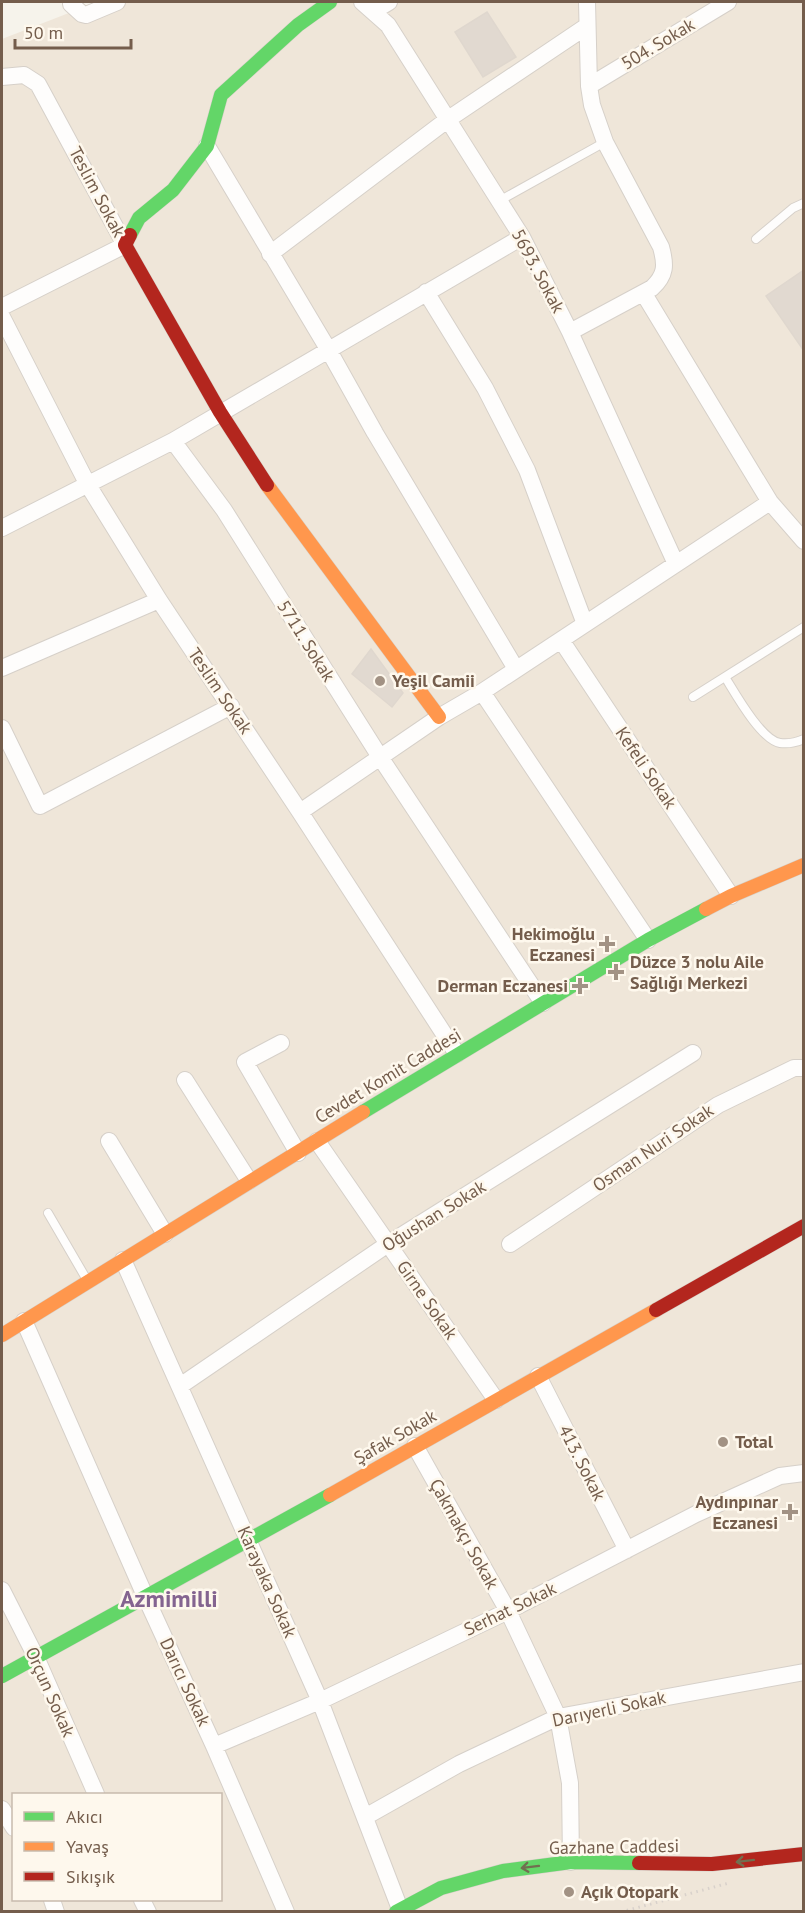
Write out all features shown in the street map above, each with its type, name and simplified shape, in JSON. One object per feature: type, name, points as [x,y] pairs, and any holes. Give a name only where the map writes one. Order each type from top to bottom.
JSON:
[{"type":"street","points":[[71,4],[86,15],[117,2]]},
{"type":"street","points":[[330,2],[298,25],[220,95],[207,146],[173,190],[139,218],[125,245],[220,412],[269,489],[439,717]]},
{"type":"street","points":[[368,7],[389,2]]},
{"type":"street","points":[[570,332],[644,294],[660,280],[665,264],[661,247],[606,142],[592,105],[589,86],[587,2]]},
{"type":"street","name":"504. Sokak","points":[[589,86],[728,2]]},
{"type":"street","name":"5693. Sokak","points":[[368,7],[388,26],[522,237],[570,332],[676,564]]},
{"type":"street","points":[[270,254],[447,120],[587,26]]},
{"type":"street","name":"Teslim Sokak","points":[[2,77],[24,75],[38,84],[125,245],[2,307]]},
{"type":"street","points":[[207,146],[516,669]]},
{"type":"street","points":[[2,528],[173,441],[522,237]]},
{"type":"street","points":[[426,292],[485,388],[526,470],[585,624]]},
{"type":"street","points":[[644,294],[770,502],[804,541]]},
{"type":"street","name":"Teslim Sokak","points":[[2,317],[88,485],[159,600],[231,706],[457,1054]]},
{"type":"street","name":"5711. Sokak","points":[[173,441],[224,510],[380,757],[543,1003]]},
{"type":"street","points":[[300,812],[439,717],[482,692],[770,502]]},
{"type":"street","points":[[2,668],[159,600]]},
{"type":"street","name":"Kefeli Sokak","points":[[561,640],[731,896]]},
{"type":"street","points":[[482,692],[648,940]]},
{"type":"street","points":[[2,728],[40,806],[231,706]]},
{"type":"street","name":"Cevdet Komit Caddesi","points":[[2,1335],[249,1181],[648,940],[731,896],[804,865]]},
{"type":"street","points":[[281,1043],[245,1062],[298,1153]]},
{"type":"street","name":"Oğushan Sokak","points":[[180,1386],[388,1244],[693,1053]]},
{"type":"street","name":"Osman Nuri Sokak","points":[[510,1244],[718,1105],[794,1068],[804,1068]]},
{"type":"street","points":[[185,1080],[249,1181]]},
{"type":"street","points":[[109,1141],[165,1234]]},
{"type":"street","name":"Girne Sokak","points":[[317,1141],[496,1400]]},
{"type":"street","name":"Şafak Sokak","points":[[2,1676],[250,1541],[804,1226]]},
{"type":"street","name":"Karayaka Sokak","points":[[123,1260],[320,1701],[398,1910]]},
{"type":"street","name":"Darıcı Sokak","points":[[24,1321],[286,1911]]},
{"type":"street","name":"413. Sokak","points":[[538,1376],[627,1550]]},
{"type":"street","name":"Çakmakçı Sokak","points":[[415,1446],[508,1611],[558,1716],[570,1783],[571,1862]]},
{"type":"street","name":"Serhat Sokak","points":[[214,1746],[320,1701],[508,1611],[696,1514],[780,1476],[804,1473]]},
{"type":"street","name":"Orçun Sokak","points":[[2,1590],[36,1657],[96,1793]]},
{"type":"street","name":"Darıyerli Sokak","points":[[365,1818],[459,1764],[558,1716],[804,1672]]},
{"type":"street","points":[[2,1809],[12,1825]]},
{"type":"street","name":"Gazhane Caddesi","points":[[398,1910],[441,1888],[503,1871],[571,1862],[712,1864],[804,1854]]},
{"type":"lane","points":[[499,201],[606,142]]},
{"type":"lane","points":[[756,239],[793,208],[804,203]]},
{"type":"lane","points":[[693,697],[804,627]]},
{"type":"lane","points":[[725,677],[768,737],[779,743],[804,739]]},
{"type":"lane","points":[[48,1213],[88,1281]]},
{"type":"path","points":[[621,1911],[736,1881]]},
{"type":"shaded area","points":[[92,2],[803,2],[803,1911],[2,1912],[2,39],[92,4]]},
{"type":"building","points":[[487,12],[516,57],[483,77],[455,32]]},
{"type":"building","points":[[804,270],[804,351],[766,296]]},
{"type":"building","name":"Yeşil Camii","points":[[371,649],[403,693],[392,707],[352,674]]},
{"type":"traffic: fast","points":[[130,235],[139,218],[173,190],[207,146],[221,95],[298,25],[330,2]]},
{"type":"traffic: fast","points":[[363,1112],[648,940],[706,909]]},
{"type":"traffic: fast","points":[[2,1676],[330,1495]]},
{"type":"traffic: fast","points":[[396,1912],[441,1888],[503,1871],[571,1862],[639,1863]]},
{"type":"traffic: slow","points":[[267,485],[439,717]]},
{"type":"traffic: slow","points":[[706,909],[804,865]]},
{"type":"traffic: slow","points":[[2,1335],[363,1112]]},
{"type":"traffic: slow","points":[[330,1495],[656,1310]]},
{"type":"traffic: jam","points":[[130,235],[125,245],[220,412],[267,485]]},
{"type":"traffic: jam","points":[[656,1310],[804,1226]]},
{"type":"traffic: jam","points":[[639,1863],[712,1864],[804,1854]]},
{"type":"place","name":"Yeşil Camii","points":[[380,681]]},
{"type":"place","name":"Hekimoğlu Eczanesi","points":[[607,944]]},
{"type":"place","name":"Düzce 3 nolu Aile Sağlığı Merkezi","points":[[616,972]]},
{"type":"place","name":"Derman Eczanesi","points":[[580,986]]},
{"type":"place","name":"Total","points":[[723,1442]]},
{"type":"place","name":"Aydınpınar Eczanesi","points":[[790,1512]]},
{"type":"place","name":"Açık Otopark","points":[[569,1892]]},
{"type":"district","name":"Azmimilli","points":[[169,1599]]}]
